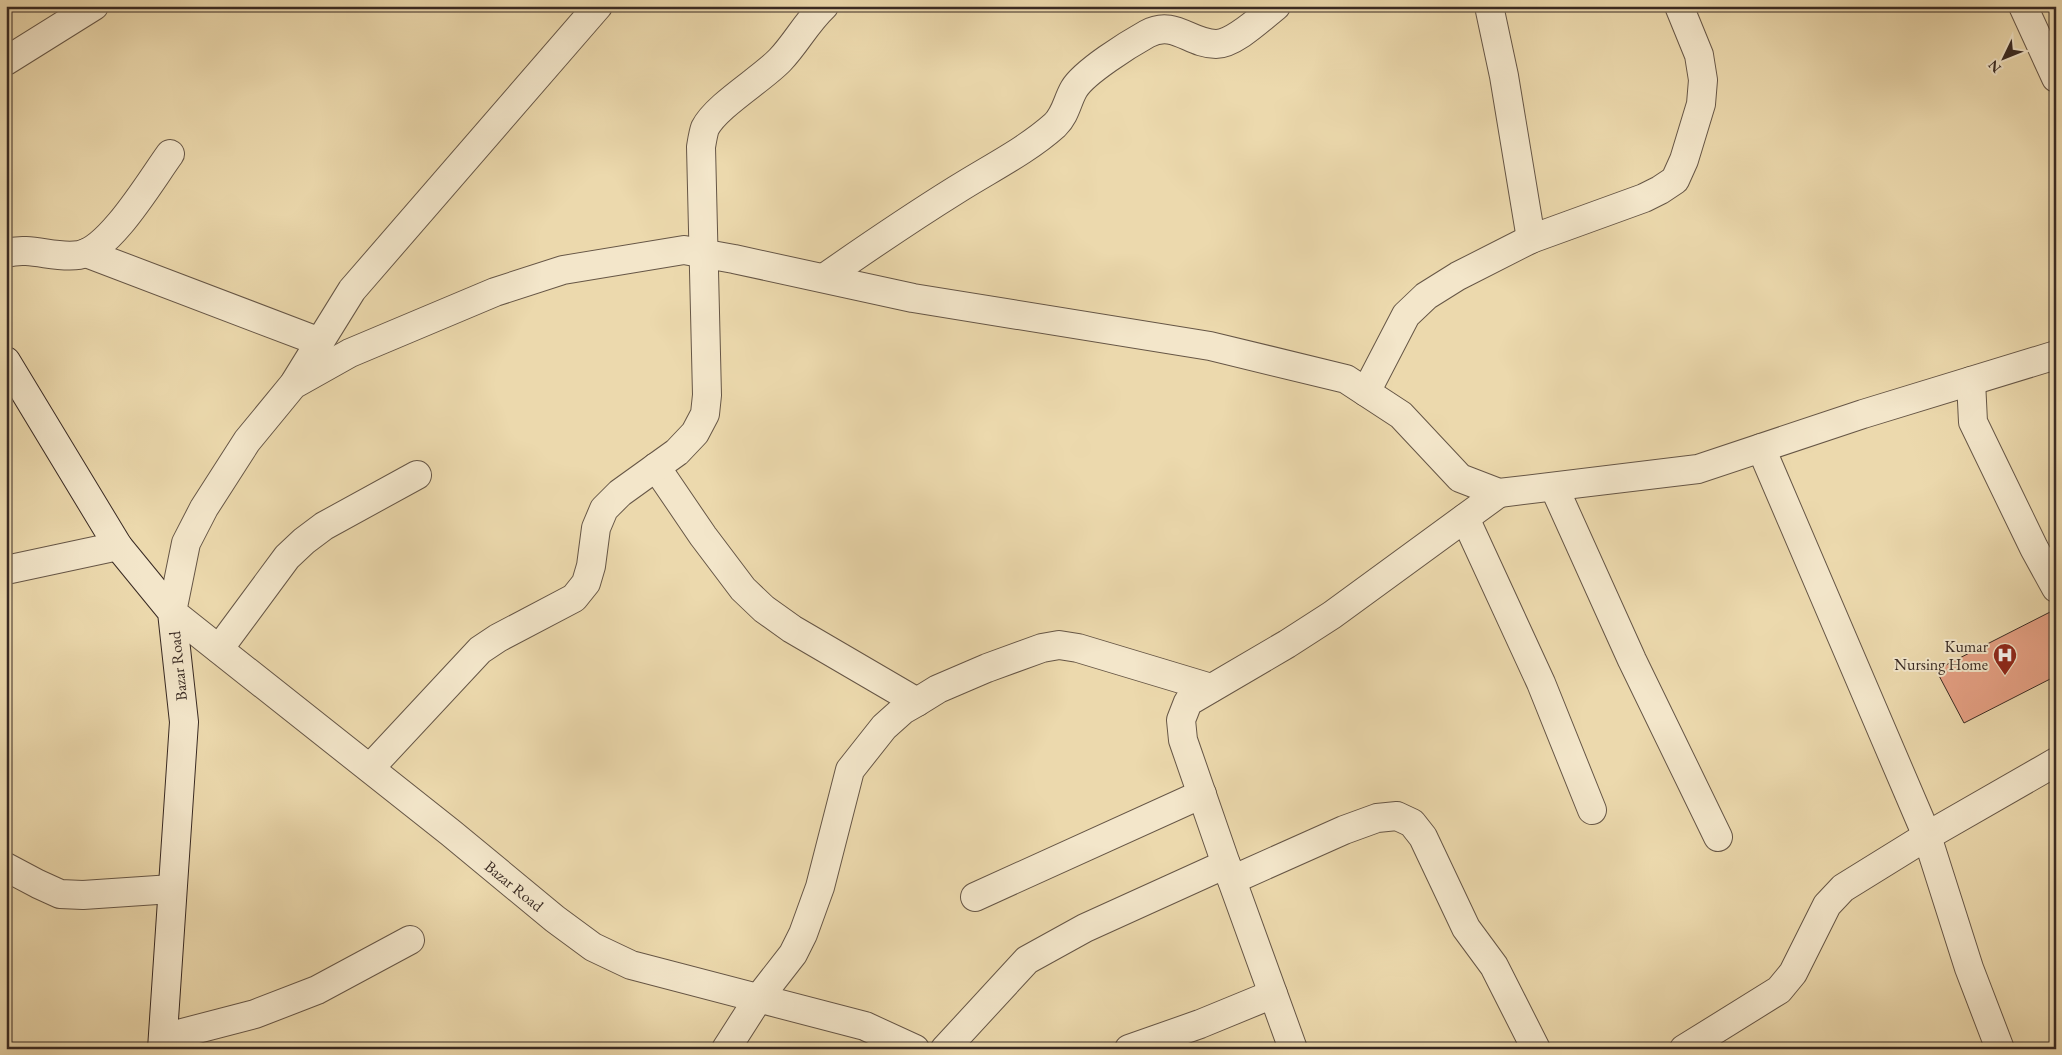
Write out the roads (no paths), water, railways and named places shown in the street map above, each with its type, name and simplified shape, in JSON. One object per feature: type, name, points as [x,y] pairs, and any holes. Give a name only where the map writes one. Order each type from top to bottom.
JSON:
[{"type":"street","points":[[6,61],[94,6]]},
{"type":"street","points":[[172,612],[186,543],[204,508],[246,441],[293,385],[352,290],[598,6]]},
{"type":"street","points":[[370,768],[480,650],[498,638],[574,598],[586,583],[591,566],[596,528],[604,510],[620,493],[677,452],[695,433],[704,414],[707,395],[701,147],[706,128],[717,113],[776,64],[793,47],[809,20],[824,6]]},
{"type":"street","points":[[824,278],[905,222],[1029,145],[1055,124],[1066,112],[1075,88],[1082,79],[1121,50],[1150,33],[1166,29],[1183,33],[1202,42],[1217,45],[1238,36],[1276,6]]},
{"type":"street","points":[[1489,6],[1504,76],[1531,239]]},
{"type":"street","points":[[1366,392],[1406,315],[1426,296],[1458,276],[1531,239],[1644,198],[1674,180],[1684,160],[1701,104],[1704,80],[1699,55],[1679,6]]},
{"type":"street","points":[[2023,6],[2055,76]]},
{"type":"street","points":[[6,254],[33,251],[61,256],[80,255],[96,248],[115,230],[170,154]]},
{"type":"street","points":[[293,385],[350,353],[495,292],[563,270],[684,250],[913,298],[1210,346],[1346,379],[1401,415],[1460,478],[1499,493],[1698,469],[2056,355]]},
{"type":"street","points":[[86,252],[320,342]]},
{"type":"street","name":"Bazar Road","points":[[6,362],[118,546],[172,612],[370,768],[555,919],[593,947],[631,966],[865,1026],[915,1049]]},
{"type":"street","points":[[1971,381],[1973,422],[2034,548],[2056,588]]},
{"type":"street","points":[[1761,448],[1927,836],[1969,968],[2000,1049]]},
{"type":"street","points":[[656,467],[703,536],[743,588],[764,609],[792,629],[917,702]]},
{"type":"street","points":[[219,649],[287,557],[304,541],[324,526],[417,475]]},
{"type":"street","points":[[1554,486],[1632,660],[1718,837]]},
{"type":"street","points":[[1293,1049],[1183,740],[1182,720],[1188,702],[1332,615],[1499,493]]},
{"type":"street","points":[[1465,518],[1541,683],[1592,810]]},
{"type":"street","points":[[6,570],[118,546]]},
{"type":"street","name":"Bazar Road","points":[[162,1043],[184,722],[172,612]]},
{"type":"street","points":[[726,1049],[758,998],[793,954],[803,934],[820,887],[850,770],[884,727],[903,710],[938,689],[986,668],[1042,648],[1059,645],[1078,648],[1211,688]]},
{"type":"street","points":[[1684,1049],[1778,990],[1793,973],[1827,905],[1843,888],[1927,836],[2056,762]]},
{"type":"street","points":[[975,897],[1202,794]]},
{"type":"street","points":[[945,1049],[1027,960],[1085,928],[1229,872],[1377,818],[1397,816],[1412,823],[1423,837],[1466,928],[1494,966],[1536,1049]]},
{"type":"street","points":[[6,867],[60,894],[83,895],[172,888]]},
{"type":"street","points":[[162,1043],[255,1014],[317,990],[410,940]]},
{"type":"street","points":[[1129,1049],[1200,1024],[1273,994]]},
{"type":"place","name":"Kumar Nursing Home","points":[[2005,676]]}]
